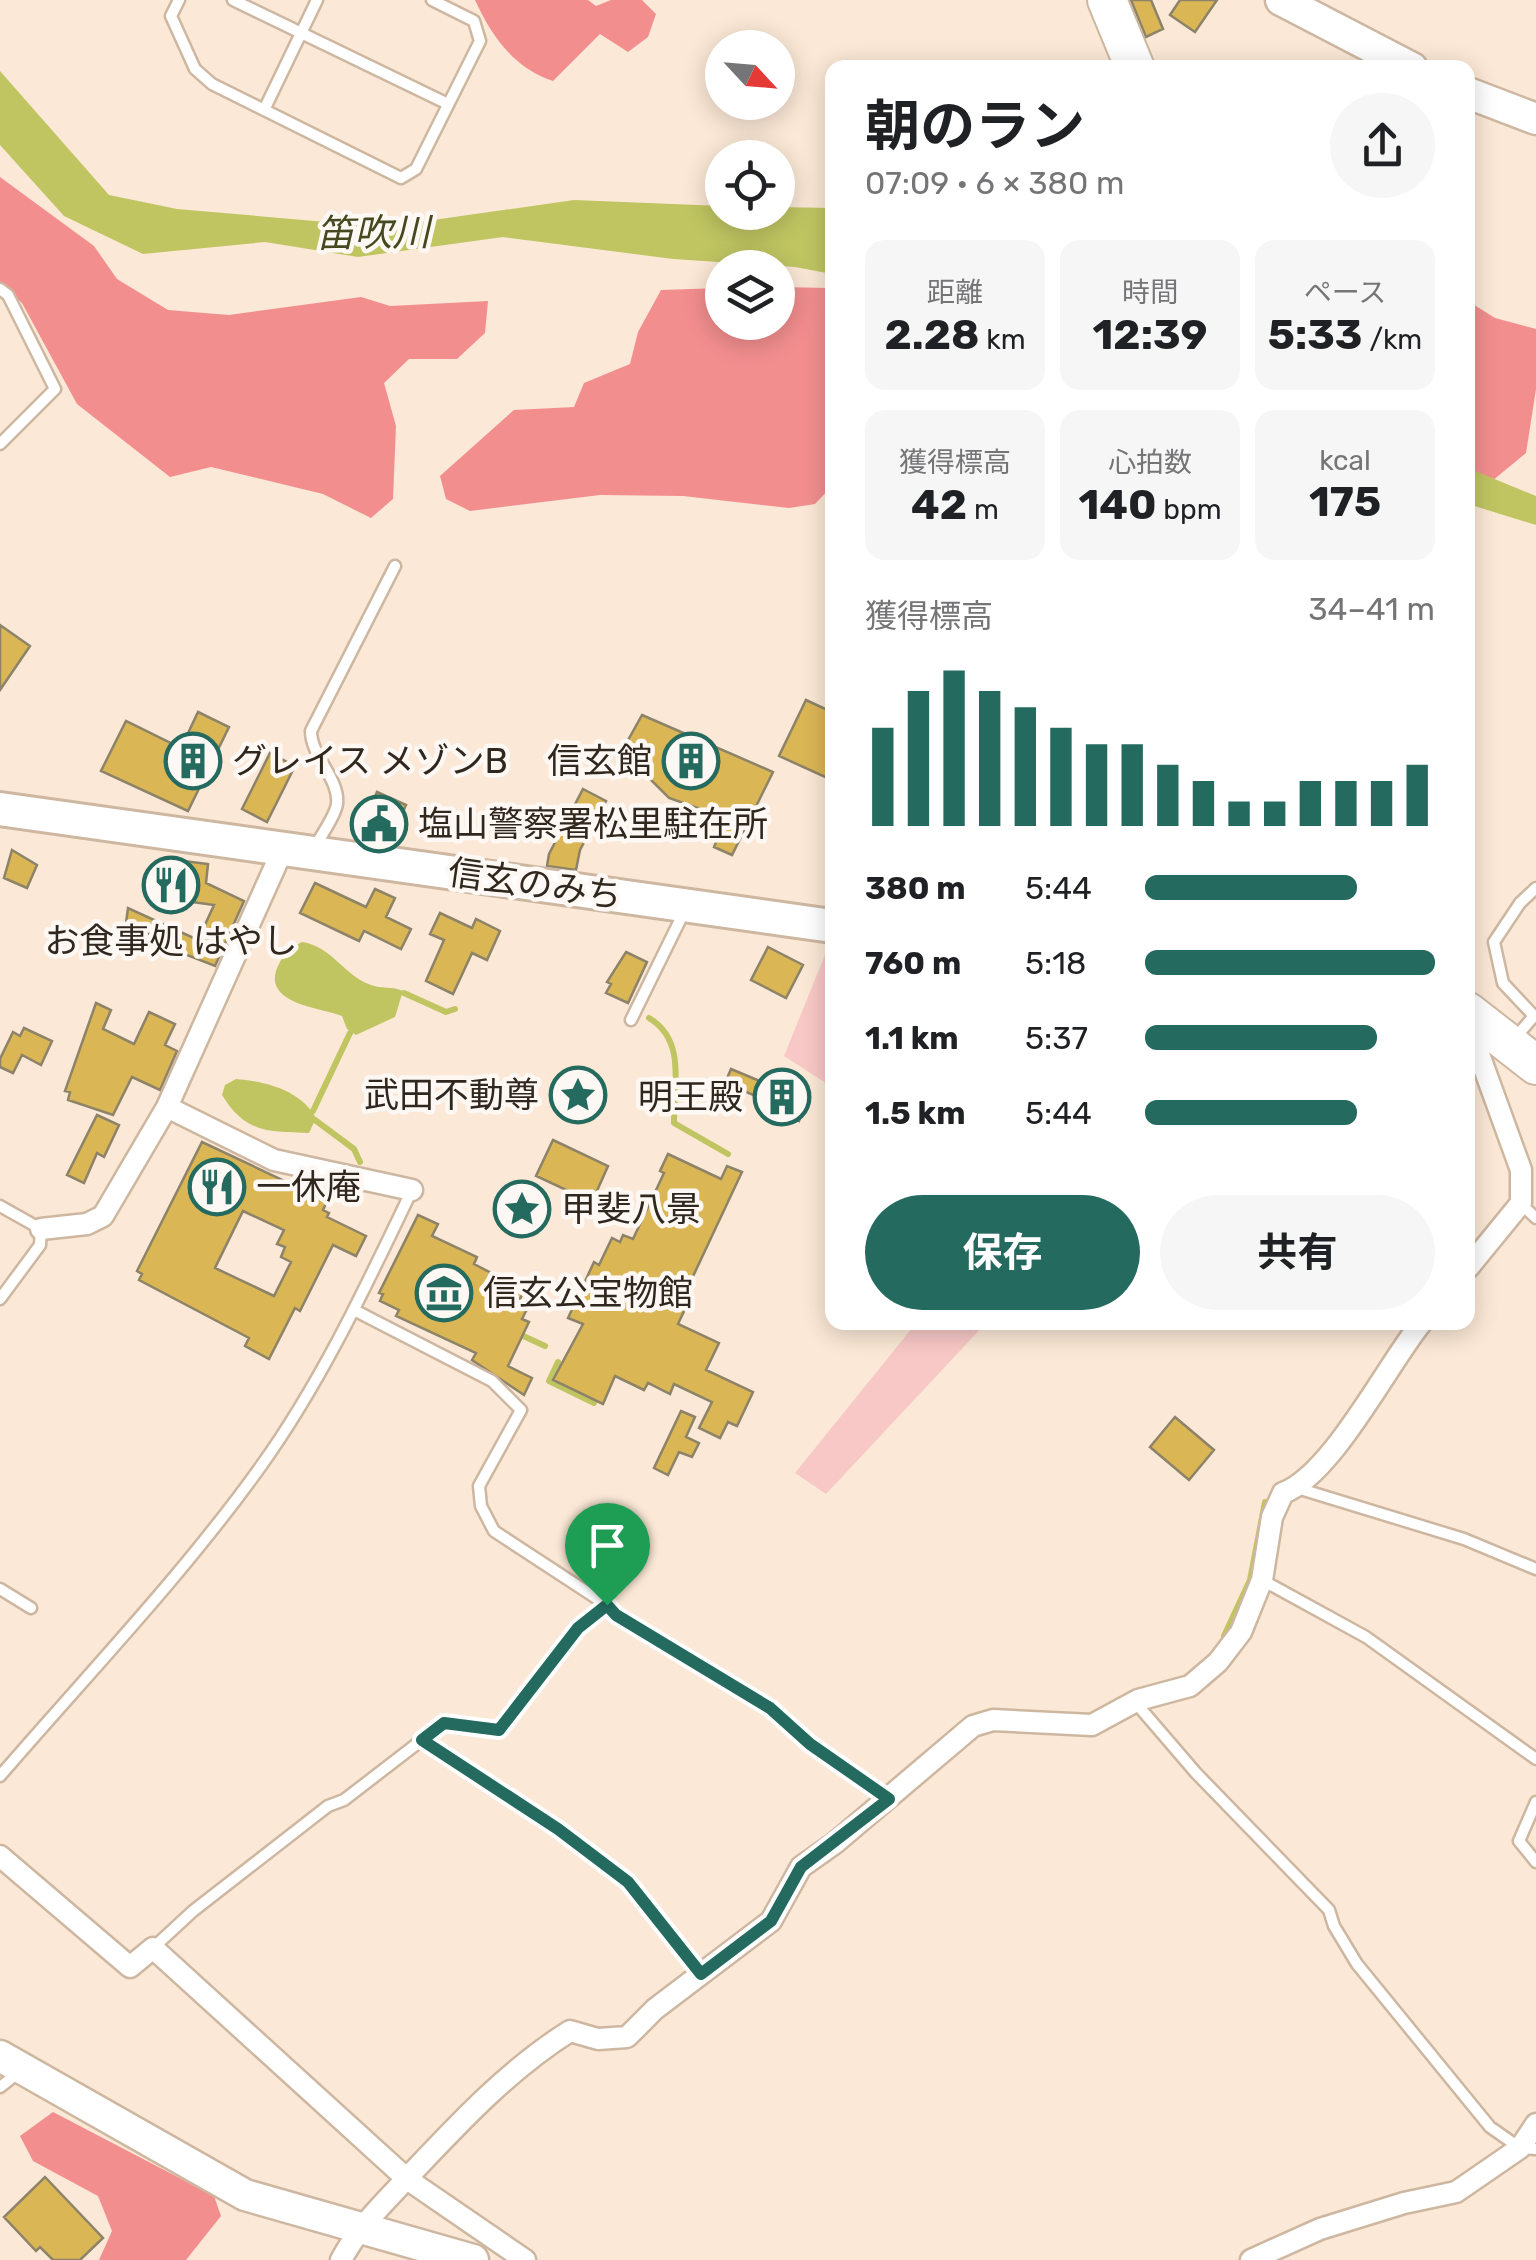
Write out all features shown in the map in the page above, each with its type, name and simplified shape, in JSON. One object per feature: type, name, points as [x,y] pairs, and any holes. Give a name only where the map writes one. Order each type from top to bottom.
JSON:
[{"type":"highway","points":[[1106,0],[1132,60]]},
{"type":"highway","points":[[1475,1018],[1522,1056]]},
{"type":"main road","points":[[1281,0],[1397,60]]},
{"type":"main road","points":[[1475,95],[1536,119]]},
{"type":"main road","name":"信玄のみち","points":[[0,809],[825,925]]},
{"type":"main road","points":[[7,2071],[246,2194],[473,2260]]},
{"type":"street","points":[[41,1228],[87,1224],[103,1216],[167,1107],[298,851]]},
{"type":"street","points":[[1475,1043],[1521,1170],[1528,1210],[1475,1261]]},
{"type":"street","points":[[167,1107],[274,1160],[412,1190]]},
{"type":"street","points":[[341,2260],[357,2229],[469,2111],[570,2031],[598,2039],[627,2037],[655,2009],[771,1921],[801,1867],[974,1726],[993,1720],[1092,1724],[1134,1702],[1190,1686],[1218,1662],[1241,1632],[1262,1580],[1272,1517],[1283,1493],[1296,1488],[1346,1434],[1417,1330]]},
{"type":"street","points":[[0,1856],[130,1967],[153,1948],[407,2179],[525,2260]]},
{"type":"street","points":[[1250,2260],[1320,2229],[1456,2192],[1528,2149],[1536,2124]]},
{"type":"lane","points":[[179,0],[171,16],[195,69],[212,84],[401,178],[416,169],[480,41],[474,21],[432,0]]},
{"type":"lane","points":[[234,0],[448,104]]},
{"type":"lane","points":[[264,110],[318,0]]},
{"type":"lane","points":[[0,289],[8,295],[55,389],[0,444]]},
{"type":"lane","points":[[298,851],[337,805],[334,787],[311,747],[311,730],[394,566]]},
{"type":"lane","points":[[1522,1056],[1534,1016],[1503,984],[1494,942],[1520,903],[1536,888]]},
{"type":"lane","points":[[631,1020],[687,906]]},
{"type":"lane","points":[[0,1776],[189,1558],[262,1464],[354,1310],[412,1190]]},
{"type":"lane","points":[[0,1206],[41,1228],[40,1245],[0,1299]]},
{"type":"lane","points":[[354,1310],[492,1382],[521,1410],[478,1486],[481,1506],[494,1531],[607,1605],[616,1615],[770,1708],[810,1744],[889,1799]]},
{"type":"lane","points":[[1296,1488],[1464,1538],[1536,1569]]},
{"type":"lane","points":[[1262,1580],[1366,1636],[1536,1759]]},
{"type":"lane","points":[[0,1589],[31,1608]]},
{"type":"lane","points":[[153,1948],[193,1911],[312,1818],[344,1800],[444,1723],[499,1730],[578,1628],[607,1605]]},
{"type":"lane","points":[[1134,1702],[1196,1774],[1329,1910],[1334,1926],[1369,1979],[1490,2127],[1528,2149]]},
{"type":"lane","points":[[422,1740],[558,1829],[628,1882],[701,1974]]},
{"type":"lane","points":[[1536,1802],[1519,1841],[1536,1862]]},
{"type":"shaded area","points":[[475,0],[588,0],[596,6],[611,0],[642,0],[656,14],[648,37],[628,52],[600,34],[553,81],[527,68],[506,50]]},
{"type":"shaded area","points":[[0,177],[94,246],[117,279],[168,310],[229,315],[361,297],[390,306],[488,301],[485,333],[457,359],[409,359],[384,383],[396,426],[393,499],[371,518],[323,494],[211,467],[170,477],[77,404],[22,303],[0,284]]},
{"type":"shaded area","points":[[795,287],[825,288],[825,493],[815,504],[789,508],[683,496],[600,495],[470,511],[446,499],[440,476],[514,410],[574,407],[584,383],[630,364],[638,332],[661,290],[705,289],[705,340],[795,340]]},
{"type":"shaded area","points":[[1475,305],[1495,318],[1536,329],[1536,389],[1526,453],[1492,481],[1475,472]]},
{"type":"shaded area","points":[[825,955],[825,1082],[784,1056]]},
{"type":"shaded area","points":[[911,1330],[979,1330],[826,1494],[795,1473]]},
{"type":"shaded area","points":[[53,2112],[214,2196],[221,2216],[186,2260],[99,2260],[112,2231],[98,2196],[33,2161],[20,2136]]},
{"type":"water","name":"笛吹川","points":[[0,71],[109,195],[177,209],[384,227],[574,200],[705,205],[705,230],[795,230],[795,207],[825,208],[825,273],[795,267],[795,250],[705,250],[705,261],[503,237],[358,257],[265,242],[143,254],[64,216],[0,145]]},
{"type":"water","points":[[1475,471],[1536,496],[1536,525],[1475,506]]},
{"type":"water","points":[[302,942],[322,949],[362,981],[403,991],[395,1017],[356,1035],[347,1029],[342,1016],[288,998],[275,982],[276,971],[286,954]]},
{"type":"water","points":[[236,1079],[270,1085],[301,1100],[316,1118],[309,1133],[249,1124],[222,1095],[225,1085]]},
{"type":"building","points":[[1131,0],[1151,0],[1163,29],[1146,37]]},
{"type":"building","points":[[1180,0],[1217,0],[1195,32],[1170,15]]},
{"type":"building","points":[[0,625],[30,646],[0,690]]},
{"type":"building","points":[[806,700],[825,709],[825,777],[779,756]]},
{"type":"building","points":[[198,712],[229,727],[188,811],[101,771],[126,721],[181,748]]},
{"type":"building","name":"信玄館","points":[[642,715],[773,772],[732,855],[714,847],[726,818],[669,798],[622,751]]},
{"type":"building","points":[[270,753],[295,766],[267,822],[242,809]]},
{"type":"building","points":[[583,789],[606,801],[580,850],[576,870],[547,866],[549,854]]},
{"type":"building","points":[[377,792],[406,805],[391,839],[362,826]]},
{"type":"building","points":[[12,850],[37,865],[27,888],[4,878]]},
{"type":"building","points":[[168,859],[208,864],[206,883],[244,901],[215,966],[159,944],[163,936],[125,930],[128,908],[198,940],[214,905],[163,898]]},
{"type":"building","points":[[315,883],[366,907],[375,889],[395,898],[386,917],[411,929],[401,949],[364,931],[359,941],[300,913]]},
{"type":"building","points":[[440,913],[472,928],[476,919],[500,931],[487,960],[472,953],[453,994],[426,981],[444,940],[430,934]]},
{"type":"building","points":[[768,947],[803,965],[786,998],[751,980]]},
{"type":"building","points":[[626,952],[647,962],[628,1003],[606,993],[611,984],[607,982]]},
{"type":"building","points":[[96,1003],[111,1010],[103,1029],[134,1044],[149,1012],[175,1024],[165,1045],[177,1051],[160,1090],[132,1077],[113,1115],[68,1100],[70,1092],[65,1091]]},
{"type":"building","points":[[24,1028],[52,1041],[41,1065],[22,1055],[13,1073],[0,1067],[0,1059],[13,1032],[20,1036]]},
{"type":"building","name":"明王殿","points":[[731,1069],[762,1082],[764,1076],[810,1093],[799,1121],[756,1103],[756,1096],[725,1083]]},
{"type":"building","points":[[97,1115],[119,1125],[104,1157],[97,1153],[84,1183],[67,1175]]},
{"type":"building","points":[[553,1140],[608,1166],[592,1202],[536,1176]]},
{"type":"building","points":[[202,1142],[327,1201],[323,1210],[329,1213],[327,1217],[366,1236],[356,1256],[333,1245],[300,1311],[295,1308],[269,1359],[245,1346],[249,1338],[139,1280],[142,1274],[137,1271]],"holes":[[[243,1211],[284,1230],[277,1244],[285,1247],[281,1257],[291,1262],[274,1296],[215,1268]]]},
{"type":"building","points":[[668,1154],[721,1179],[727,1166],[742,1172],[680,1304],[686,1307],[678,1324],[719,1343],[706,1370],[753,1392],[737,1426],[728,1422],[720,1438],[699,1428],[712,1402],[674,1384],[670,1394],[648,1383],[644,1390],[615,1376],[603,1404],[553,1380],[583,1324],[568,1318],[594,1262],[599,1265],[612,1238],[620,1242],[623,1235],[633,1239],[664,1173],[660,1171]]},
{"type":"building","points":[[418,1215],[438,1224],[432,1236],[477,1257],[474,1264],[524,1290],[518,1304],[527,1309],[522,1319],[529,1322],[508,1366],[532,1378],[524,1395],[472,1360],[476,1353],[396,1316],[399,1310],[380,1301],[383,1294],[379,1293]]},
{"type":"building","points":[[681,1411],[695,1417],[686,1437],[699,1443],[692,1457],[679,1452],[668,1475],[654,1468]]},
{"type":"building","points":[[1175,1417],[1214,1450],[1189,1480],[1150,1447]]},
{"type":"building","points":[[45,2177],[103,2238],[80,2260],[53,2260],[40,2247],[36,2251],[4,2217]]},
{"type":"waterway","points":[[404,993],[446,1012],[455,1009]]},
{"type":"waterway","points":[[649,1018],[661,1027],[673,1051],[674,1123],[728,1154]]},
{"type":"waterway","points":[[313,1111],[350,1033]]},
{"type":"waterway","points":[[315,1120],[354,1149],[360,1162]]},
{"type":"waterway","points":[[519,1334],[545,1346]]},
{"type":"waterway","points":[[558,1362],[549,1381],[594,1403]]},
{"type":"waterway","points":[[1224,1636],[1250,1580],[1265,1502]]},
{"type":"place","name":"グレイス メゾンB","points":[[193,761]]},
{"type":"place","name":"信玄館","points":[[691,761]]},
{"type":"place","name":"塩山警察署松里駐在所","points":[[379,824]]},
{"type":"place","name":"お食事処 はやし","points":[[171,885]]},
{"type":"place","name":"武田不動尊","points":[[578,1095]]},
{"type":"place","name":"明王殿","points":[[782,1097]]},
{"type":"place","name":"一休庵","points":[[217,1187]]},
{"type":"place","name":"甲斐八景","points":[[522,1209]]},
{"type":"place","name":"信玄公宝物館","points":[[444,1293]]},
{"type":"route","points":[[607,1605],[616,1615],[770,1708],[810,1744],[889,1799],[801,1867],[771,1921],[701,1974],[628,1882],[558,1829],[422,1740],[444,1723],[499,1730],[578,1628],[607,1605]]}]
